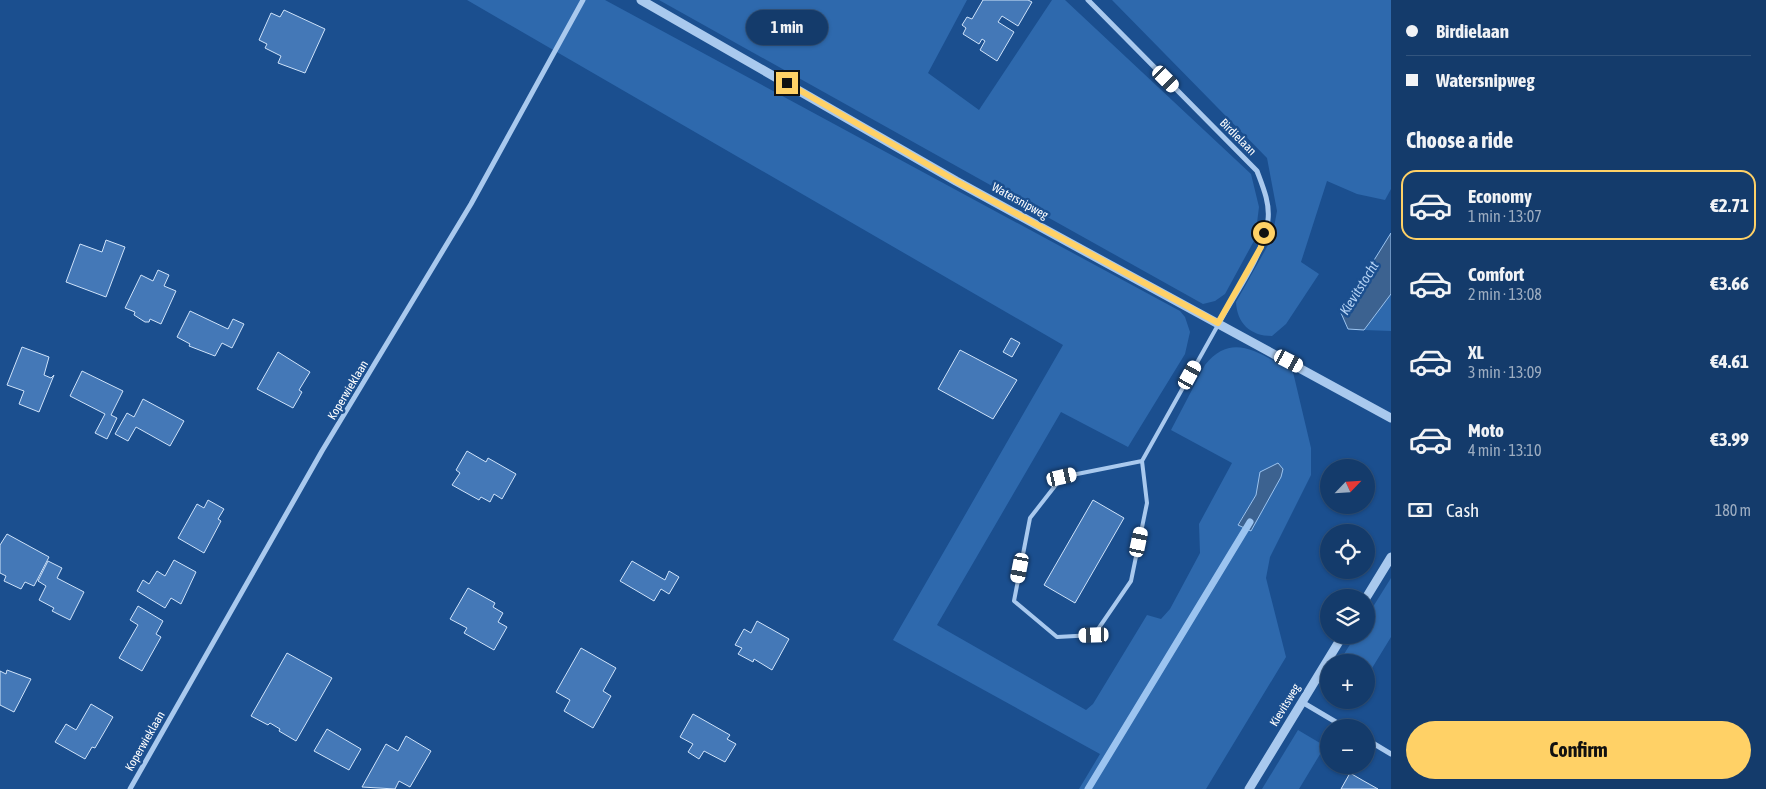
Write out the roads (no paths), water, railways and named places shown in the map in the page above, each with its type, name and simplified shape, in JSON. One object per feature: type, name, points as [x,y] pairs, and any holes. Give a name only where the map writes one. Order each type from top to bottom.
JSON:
[{"type":"street","name":"Koperwieklaan","points":[[130,789],[322,451],[471,204],[583,0]]},
{"type":"street","name":"Watersnipweg","points":[[641,0],[956,181],[1391,418]]},
{"type":"street","name":"Birdielaan","points":[[1088,0],[1257,171],[1266,193],[1268,218],[1261,247],[1218,323]]},
{"type":"street","points":[[1371,589],[1391,557]]},
{"type":"street","name":"Kievitsweg","points":[[1249,789],[1337,644]]},
{"type":"street","points":[[1302,702],[1331,719]]},
{"type":"street","points":[[1375,744],[1391,754]]},
{"type":"lane","points":[[1142,461],[1062,477],[1030,518],[1014,601],[1057,637],[1094,635],[1130,581],[1147,503],[1142,461],[1218,323]]},
{"type":"water","name":"Kievitstocht","points":[[1391,233],[1391,294],[1364,330],[1348,329],[1341,313]]},
{"type":"water","points":[[1278,463],[1283,469],[1281,477],[1251,531],[1238,525],[1256,495],[1260,472]]},
{"type":"waterway","points":[[1088,789],[1250,522]]}]
